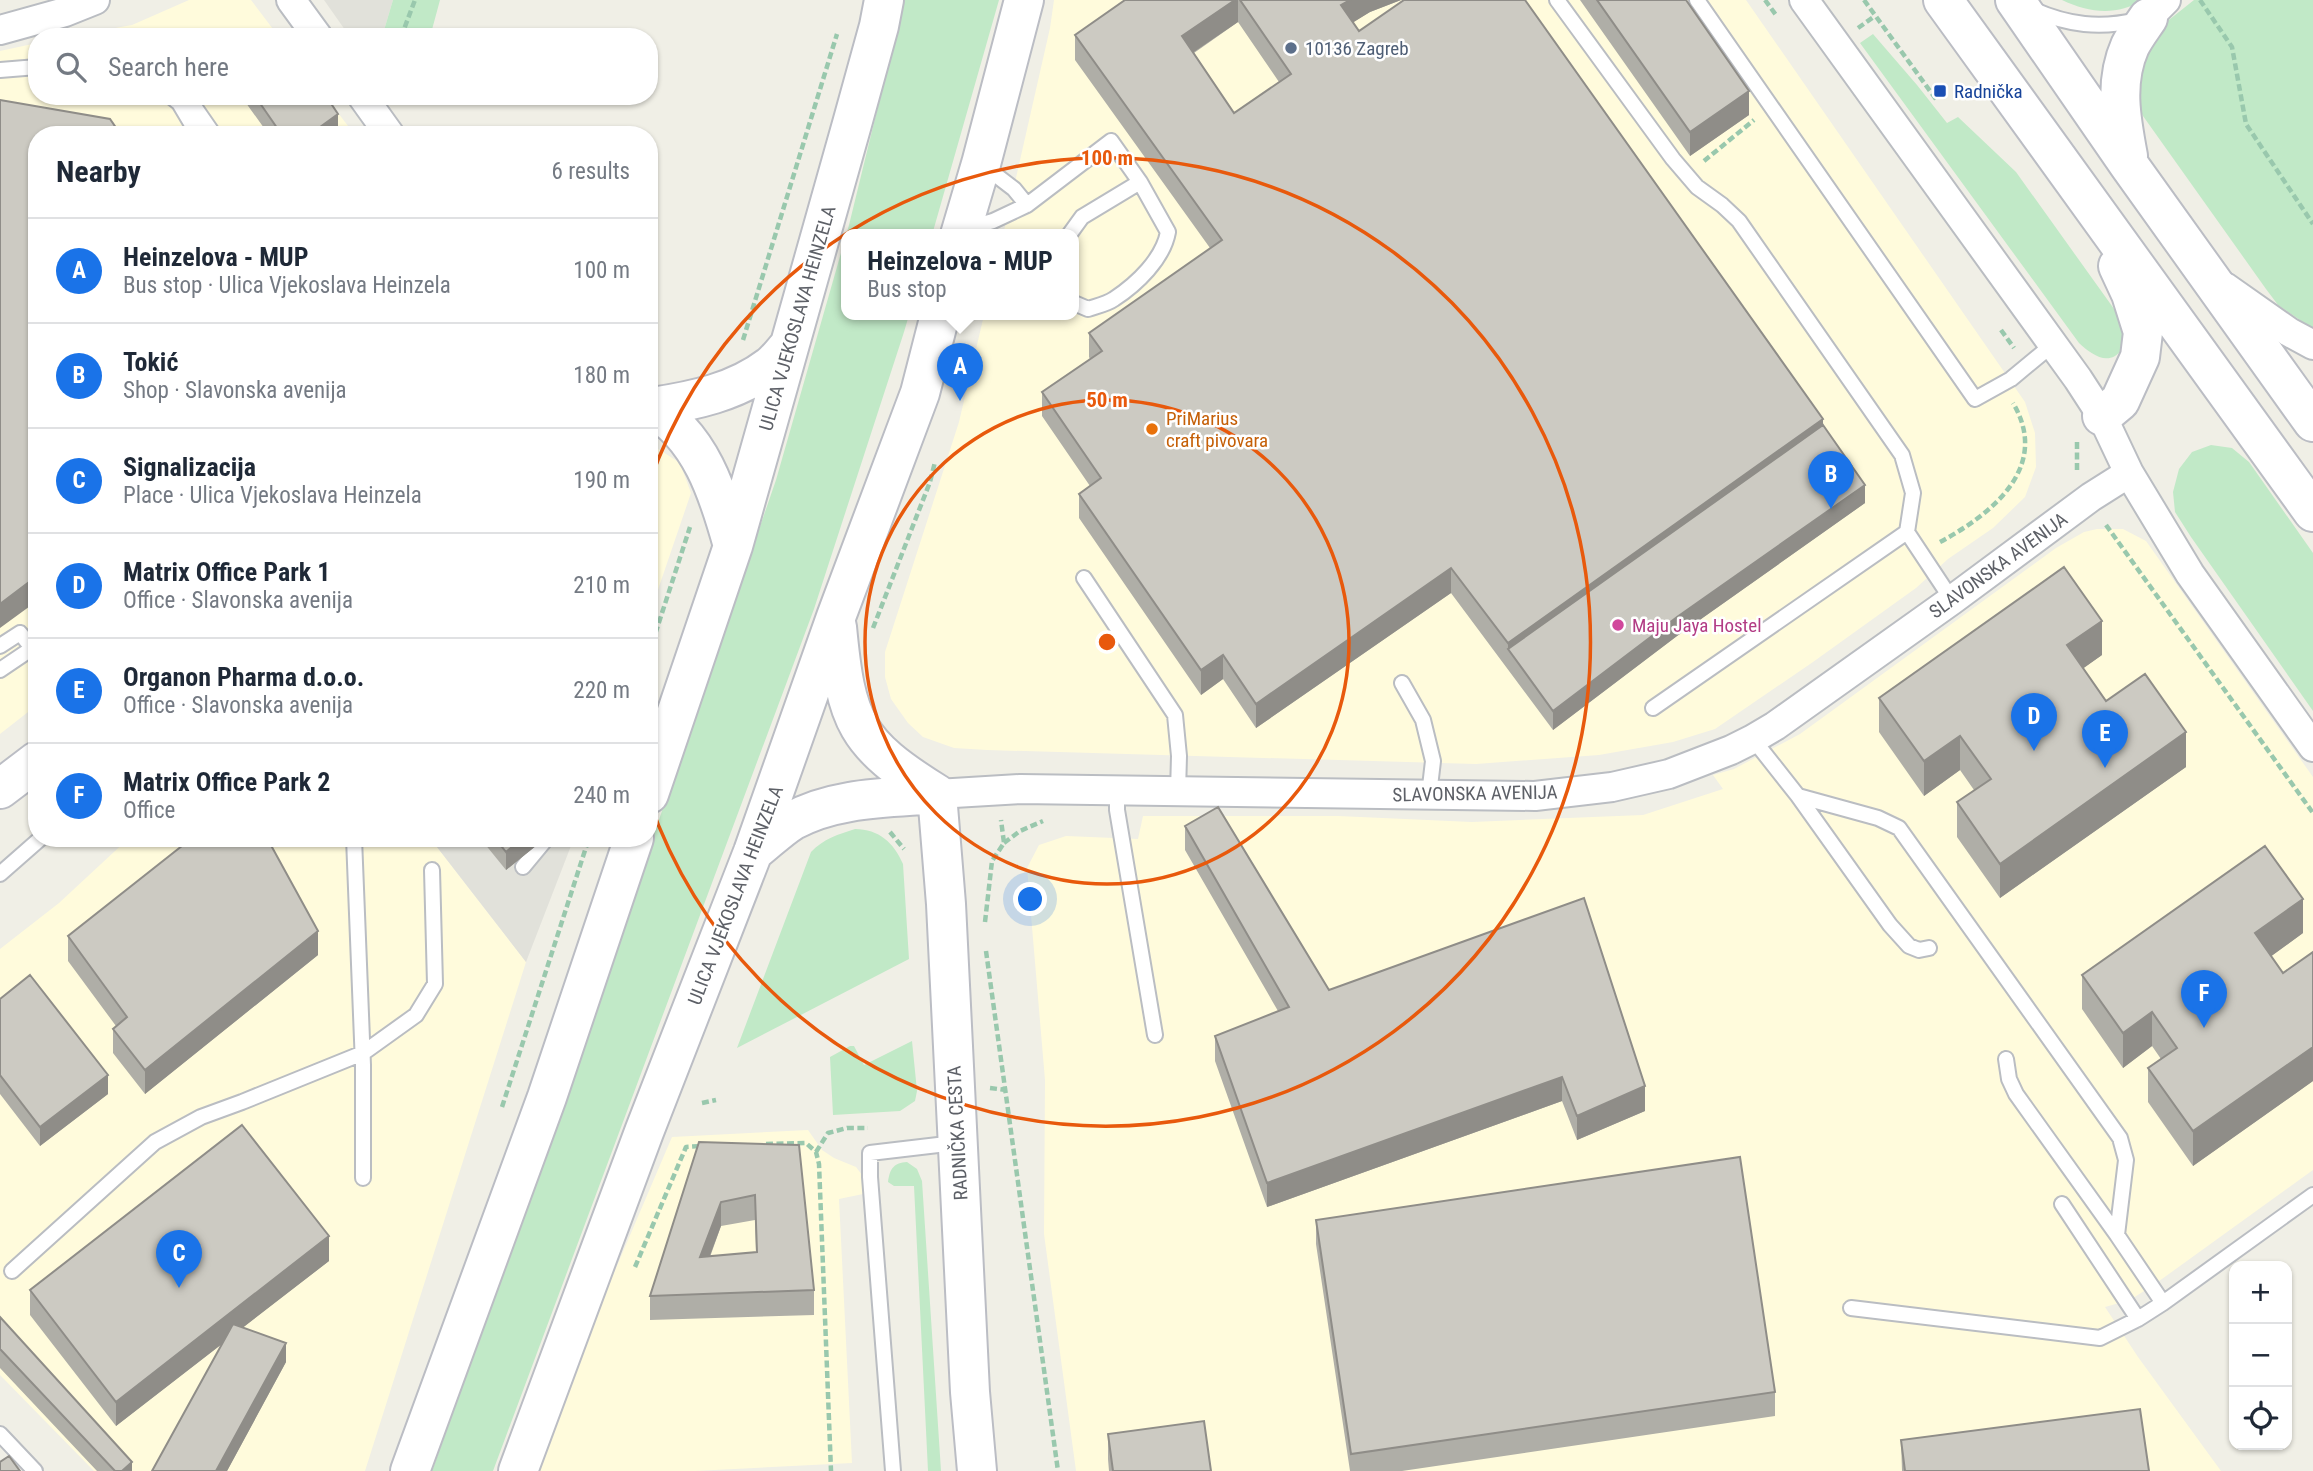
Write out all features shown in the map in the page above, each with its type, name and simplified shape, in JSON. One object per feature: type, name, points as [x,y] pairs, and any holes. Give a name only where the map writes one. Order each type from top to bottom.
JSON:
[{"type":"main road","name":"ULICA VJEKOSLAVA HEINZELA","points":[[658,768],[733,547],[852,124],[884,0]]},
{"type":"main road","points":[[962,229],[1024,0]]},
{"type":"main road","points":[[1943,0],[2313,512]]},
{"type":"main road","points":[[2016,1],[2129,165],[2313,422]]},
{"type":"main road","points":[[2129,165],[2120,116],[2120,89],[2130,46],[2157,9]]},
{"type":"main road","points":[[2088,426],[2120,401],[2140,356],[2143,332],[2131,294],[2089,200]]},
{"type":"main road","name":"ULICA VJEKOSLAVA HEINZELA","points":[[518,1471],[644,1132],[753,852],[836,617],[920,393],[939,320]]},
{"type":"main road","points":[[658,406],[686,402],[731,387],[771,365],[789,346]]},
{"type":"main road","points":[[658,412],[673,424],[692,446],[717,492],[733,547]]},
{"type":"main road","points":[[836,617],[841,674],[855,721],[874,748],[898,770],[937,794]]},
{"type":"main road","points":[[0,789],[28,768]]},
{"type":"main road","points":[[753,852],[792,822],[825,807],[937,794]]},
{"type":"main road","name":"RADNIČKA CESTA","points":[[937,794],[946,904],[970,1392],[977,1471]]},
{"type":"main road","points":[[410,1471],[547,1097],[631,847]]},
{"type":"street","points":[[0,30],[65,12],[95,0]]},
{"type":"street","points":[[291,0],[311,28]]},
{"type":"street","points":[[1804,0],[2078,379],[2088,426],[2129,473],[2190,574],[2313,747]]},
{"type":"street","points":[[368,105],[384,126]]},
{"type":"street","points":[[2206,274],[2289,332],[2313,345]]},
{"type":"street","name":"SLAVONSKA AVENIJA","points":[[937,794],[1020,789],[1117,789],[1535,796],[1612,787],[1669,774],[1731,750],[1776,726],[2091,497],[2129,473]]},
{"type":"lane","points":[[1557,0],[1673,159],[1697,187],[1739,221],[1902,455],[1913,493],[1907,532],[1952,600]]},
{"type":"lane","points":[[1697,0],[1975,399],[2002,384],[2052,345]]},
{"type":"lane","points":[[2016,1],[2071,23],[2091,26],[2121,24],[2157,9]]},
{"type":"lane","points":[[0,70],[28,68]]},
{"type":"lane","points":[[184,105],[194,126]]},
{"type":"lane","points":[[187,105],[206,126]]},
{"type":"lane","points":[[970,229],[1027,205],[1111,141],[1140,182],[1168,232],[1165,247],[1138,280],[1112,301],[1088,309],[1079,305]]},
{"type":"lane","points":[[981,164],[1014,189],[1027,205]]},
{"type":"lane","points":[[1073,229],[1082,217],[1140,182]]},
{"type":"lane","points":[[1653,708],[1907,532]]},
{"type":"lane","points":[[1084,578],[1175,715],[1179,756],[1178,792]]},
{"type":"lane","points":[[0,646],[20,633],[28,641]]},
{"type":"lane","points":[[0,670],[28,651]]},
{"type":"lane","points":[[1402,683],[1423,720],[1433,761],[1429,795]]},
{"type":"lane","points":[[1753,739],[1798,796],[1891,925],[1909,946],[1919,950],[1929,947]]},
{"type":"lane","points":[[1117,789],[1120,829],[1155,1035]]},
{"type":"lane","points":[[1798,796],[1878,818],[1899,828],[2120,1138],[2126,1160],[2117,1235]]},
{"type":"lane","points":[[0,874],[31,847]]},
{"type":"lane","points":[[354,847],[363,1053],[363,1178]]},
{"type":"lane","points":[[523,867],[540,847]]},
{"type":"lane","points":[[12,1271],[155,1142],[201,1116],[363,1053],[416,1015],[435,984],[432,870]]},
{"type":"lane","points":[[2006,1059],[2009,1079],[2016,1094],[2163,1303]]},
{"type":"lane","points":[[893,1471],[870,1153],[958,1143]]},
{"type":"lane","points":[[1851,1308],[2100,1338],[2163,1303],[2313,1195]]},
{"type":"lane","points":[[2063,1204],[2138,1319]]},
{"type":"lane","points":[[0,1434],[35,1471]]},
{"type":"path","points":[[404,28],[415,0]]},
{"type":"path","points":[[1765,0],[1780,21]]},
{"type":"path","points":[[1864,0],[1938,102]]},
{"type":"path","points":[[2200,0],[2232,47],[2246,124],[2313,224]]},
{"type":"path","points":[[741,347],[839,26]]},
{"type":"path","points":[[1724,144],[1742,130]]},
{"type":"path","points":[[1994,320],[2026,365]]},
{"type":"path","points":[[1921,553],[1971,526],[2014,481],[2024,460],[2026,435],[2020,414],[2002,384]]},
{"type":"path","points":[[2080,475],[2076,469],[2078,446],[2088,426]]},
{"type":"path","points":[[869,638],[930,482]]},
{"type":"path","points":[[658,626],[694,516]]},
{"type":"path","points":[[2106,526],[2313,813]]},
{"type":"path","points":[[984,932],[992,861],[1004,843],[1020,831],[1054,820]]},
{"type":"path","points":[[1002,833],[1004,843]]},
{"type":"path","points":[[499,1118],[586,847]]},
{"type":"path","points":[[986,946],[1058,1471]]},
{"type":"path","points":[[990,1088],[1006,1090]]},
{"type":"path","points":[[702,1103],[716,1100]]},
{"type":"path","points":[[816,1152],[828,1133],[848,1128],[873,1128]]},
{"type":"path","points":[[752,1145],[806,1143],[816,1152],[831,1471]]},
{"type":"path","points":[[686,1147],[713,1146]]},
{"type":"shaded area","points":[[189,0],[251,0],[272,28],[115,28],[132,25]]},
{"type":"shaded area","points":[[324,0],[393,0],[385,28],[344,28]]},
{"type":"shaded area","points":[[1054,0],[1746,0],[2025,402],[2035,433],[2036,467],[2025,497],[1993,528],[1948,559],[1916,588],[1813,662],[1715,729],[1673,742],[1599,755],[1476,764],[987,750],[954,748],[923,737],[908,723],[891,699],[885,677],[885,652],[959,422],[983,320],[1079,320],[1079,229],[1004,229]]},
{"type":"shaded area","points":[[28,45],[28,105],[332,105],[348,126],[28,126],[28,712],[0,734],[0,51]]},
{"type":"shaded area","points":[[658,449],[680,463],[691,493],[658,590]]},
{"type":"shaded area","points":[[2123,529],[2146,541],[2313,777],[2313,1170],[2155,1284],[2130,1300],[2105,1307],[2221,1471],[1076,1471],[1044,1234],[1045,1080],[1027,868],[1039,845],[1066,836],[1138,839],[1143,816],[1338,816],[1472,822],[1643,815],[1723,789],[1713,775],[1734,769],[1800,734],[2056,548],[2084,532]]},
{"type":"shaded area","points":[[119,847],[437,847],[526,962],[365,1471],[94,1471],[0,1375],[0,949],[59,903]]},
{"type":"shaded area","points":[[437,847],[571,847],[526,962]]},
{"type":"shaded area","points":[[808,1130],[822,1150],[856,1167],[862,1175],[863,1194],[839,1199],[852,1463],[695,1471],[534,1471],[587,1336],[672,1137]]},
{"type":"green space","points":[[393,0],[440,0],[432,28],[385,28]]},
{"type":"green space","points":[[904,0],[999,0],[934,229],[847,229]]},
{"type":"green space","points":[[2062,0],[2143,0],[2123,9],[2103,11],[2082,8]]},
{"type":"green space","points":[[2194,0],[2313,0],[2313,329],[2278,305],[2137,104],[2135,74],[2160,27]]},
{"type":"green space","points":[[1873,34],[1947,123],[1958,117],[2016,172],[2127,327],[2123,347],[2117,355],[2111,358],[2100,357],[2079,343],[1860,43]]},
{"type":"green space","points":[[841,252],[841,320],[907,320],[814,609],[493,1471],[432,1471],[650,847],[658,847],[658,823],[776,480]]},
{"type":"green space","points":[[2211,445],[2232,448],[2249,462],[2313,553],[2313,711],[2175,512],[2173,492],[2179,469],[2192,452]]},
{"type":"green space","points":[[855,829],[871,832],[885,839],[903,864],[909,959],[737,1048],[811,852],[826,840]]},
{"type":"green space","points":[[912,1041],[917,1091],[915,1101],[900,1111],[833,1115],[830,1057],[854,1046],[864,1065]]},
{"type":"green space","points":[[907,1162],[917,1169],[922,1181],[941,1471],[928,1471],[914,1186],[894,1186],[888,1182],[893,1167]]},
{"type":"building","points":[[1125,0],[1235,0],[1182,36],[1234,113],[1291,74],[1240,0],[1350,0],[1341,5],[1359,31],[1404,0],[1525,0],[1823,419],[1508,643],[1451,568],[1256,704],[1223,655],[1201,670],[1079,494],[1101,478],[1042,392],[1102,351],[1089,333],[1222,240],[1075,35]]},
{"type":"building","points":[[1597,0],[1686,0],[1749,91],[1690,132]]},
{"type":"building","points":[[0,100],[110,119],[115,126],[28,126],[28,583],[0,604]]},
{"type":"building","points":[[261,105],[332,105],[338,114],[321,126],[276,126]]},
{"type":"building","points":[[1823,425],[1865,485],[1677,617],[1553,711],[1508,649]]},
{"type":"building","points":[[2064,567],[2102,621],[2067,645],[2106,701],[2145,674],[2186,732],[2000,864],[1957,802],[1991,779],[1960,736],[1924,761],[1879,698]]},
{"type":"building","points":[[1218,807],[1329,990],[1584,898],[1645,1086],[1577,1116],[1562,1077],[1267,1183],[1215,1036],[1289,1007],[1185,826]]},
{"type":"building","points":[[2265,846],[2303,899],[2255,933],[2283,973],[2313,952],[2313,1047],[2193,1131],[2148,1068],[2177,1048],[2152,1012],[2123,1033],[2082,975]]},
{"type":"building","points":[[181,847],[272,847],[318,931],[145,1070],[113,1029],[127,1017],[68,936]]},
{"type":"building","points":[[30,975],[108,1075],[40,1127],[0,1075],[0,999]]},
{"type":"building","points":[[242,1125],[329,1236],[116,1402],[30,1290]]},
{"type":"building","points":[[699,1142],[799,1145],[814,1290],[650,1296]],"holes":[[[755,1195],[757,1252],[700,1257],[721,1202]]]},
{"type":"building","points":[[1740,1157],[1775,1392],[1351,1454],[1316,1220]]},
{"type":"building","points":[[0,1317],[132,1462],[122,1471],[115,1471],[0,1349]]},
{"type":"building","points":[[233,1324],[286,1343],[216,1471],[152,1471]]},
{"type":"building","points":[[2140,1409],[2149,1471],[1905,1471],[1901,1440]]},
{"type":"building","points":[[1204,1421],[1211,1471],[1113,1471],[1108,1434]]},
{"type":"building","points":[[9,1456],[20,1471],[0,1471],[0,1462]]},
{"type":"place","name":"10136 Zagreb","points":[[1291,48]]},
{"type":"place","name":"Radnička","points":[[1940,91]]},
{"type":"place","name":"Heinzelova - MUP","points":[[960,401]]},
{"type":"place","name":"PriMarius craft pivovara","points":[[1152,429]]},
{"type":"place","name":"Tokić","points":[[1831,509]]},
{"type":"place","name":"Maju Jaya Hostel","points":[[1618,625]]},
{"type":"place","name":"Matrix Office Park 1","points":[[2034,751]]},
{"type":"place","name":"Organon Pharma d.o.o.","points":[[2105,768]]},
{"type":"place","name":"Matrix Office Park 2","points":[[2204,1028]]},
{"type":"place","name":"Signalizacija","points":[[179,1288]]}]
